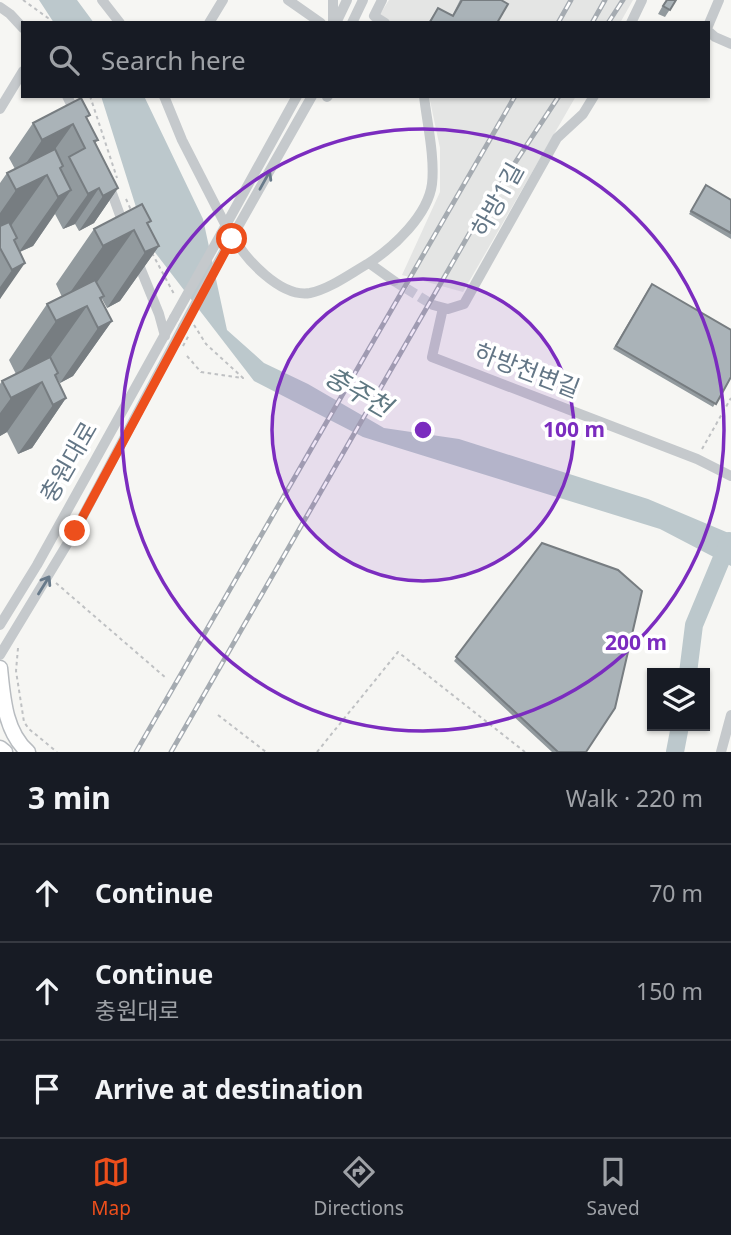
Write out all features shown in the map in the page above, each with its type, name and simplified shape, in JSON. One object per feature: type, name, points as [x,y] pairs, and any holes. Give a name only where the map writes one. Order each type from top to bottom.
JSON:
[{"type":"main road","points":[[0,668],[10,727],[14,738],[28,752]]},
{"type":"main road","points":[[0,748],[5,752]]},
{"type":"street","points":[[102,0],[118,21]]},
{"type":"street","points":[[210,21],[223,0]]},
{"type":"street","points":[[288,0],[318,21]]},
{"type":"street","points":[[333,0],[335,21]]},
{"type":"street","points":[[336,21],[347,0]]},
{"type":"street","points":[[353,21],[363,0]]},
{"type":"street","points":[[372,20],[382,0]]},
{"type":"street","points":[[632,21],[642,0]]},
{"type":"street","points":[[710,23],[719,0]]},
{"type":"street","points":[[0,7],[21,26]]},
{"type":"street","points":[[710,31],[715,37],[731,44]]},
{"type":"street","points":[[0,109],[21,74]]},
{"type":"street","points":[[68,98],[83,127]]},
{"type":"street","points":[[165,98],[182,140],[228,234],[267,277],[301,293],[311,293],[369,263],[406,234],[431,189],[432,174],[424,98]]},
{"type":"street","points":[[228,234],[296,98]]},
{"type":"street","points":[[228,234],[311,98]]},
{"type":"street","name":"하방1길","points":[[438,307],[454,309],[464,304],[557,138],[583,114],[593,98]]},
{"type":"street","points":[[103,170],[165,336]]},
{"type":"street","name":"충원대로","points":[[0,625],[37,565],[174,318],[228,234]]},
{"type":"street","name":"충원대로","points":[[0,655],[49,577],[188,325],[228,234]]},
{"type":"street","points":[[369,263],[394,281]]},
{"type":"street","name":"하방천변길","points":[[438,307],[432,357],[697,459],[731,476]]},
{"type":"street","points":[[721,752],[731,715]]},
{"type":"path","points":[[23,0],[49,21]]},
{"type":"path","points":[[91,98],[119,183]]},
{"type":"path","points":[[125,196],[130,208]]},
{"type":"path","points":[[148,246],[180,303]]},
{"type":"path","points":[[187,356],[201,372],[243,378],[188,325]]},
{"type":"path","points":[[697,459],[731,398]]},
{"type":"path","points":[[49,577],[166,678]]},
{"type":"path","points":[[21,639],[17,649],[16,671],[24,722],[57,752]]},
{"type":"path","points":[[317,752],[398,652],[525,752]]},
{"type":"path","points":[[218,715],[266,752]]},
{"type":"shaded area","points":[[39,0],[77,0],[93,21],[53,21]]},
{"type":"shaded area","points":[[389,0],[633,0],[621,21],[377,19]]},
{"type":"shaded area","name":"충주천","points":[[102,98],[145,98],[203,219],[227,330],[264,363],[308,384],[384,428],[459,439],[648,499],[731,534],[731,566],[660,529],[363,437],[254,381],[147,242]]},
{"type":"shaded area","points":[[429,98],[575,98],[463,292],[402,275],[440,192],[440,148]]},
{"type":"building","points":[[462,0],[501,0],[508,4],[498,21],[431,21],[438,8],[453,16]]},
{"type":"building","points":[[667,0],[676,0],[670,10],[663,6]]},
{"type":"building","points":[[81,98],[90,115],[86,117],[98,140],[94,141],[118,188],[103,196],[99,188],[88,194],[69,157],[85,148],[73,124],[42,140],[33,123]]},
{"type":"building","points":[[55,149],[63,166],[60,168],[71,190],[58,197],[47,175],[16,190],[7,173]]},
{"type":"building","points":[[706,185],[731,200],[731,233],[691,211]]},
{"type":"building","points":[[142,204],[151,221],[147,223],[159,246],[145,252],[134,230],[103,246],[94,229]]},
{"type":"building","points":[[9,222],[25,263],[12,270],[0,248],[0,226]]},
{"type":"building","points":[[95,280],[104,296],[100,298],[112,321],[98,328],[87,306],[56,321],[47,304]]},
{"type":"building","points":[[652,284],[731,330],[731,377],[716,404],[616,346]]},
{"type":"building","points":[[50,357],[66,398],[53,405],[42,382],[11,398],[2,381]]},
{"type":"building","points":[[542,543],[618,570],[642,591],[615,708],[586,752],[558,752],[456,657]]},
{"type":"waterway","points":[[689,668],[694,625],[729,541]]},
{"type":"waterway","points":[[675,752],[679,731]]},
{"type":"tunnel","points":[[394,281],[433,305]]},
{"type":"railway","points":[[559,21],[571,0]]},
{"type":"railway","points":[[593,21],[605,0]]},
{"type":"railway","points":[[609,21],[623,0]]},
{"type":"railway","points":[[136,752],[514,98]]},
{"type":"railway","points":[[171,752],[476,222],[558,98]]},
{"type":"route","points":[[75,531],[232,239]]}]
